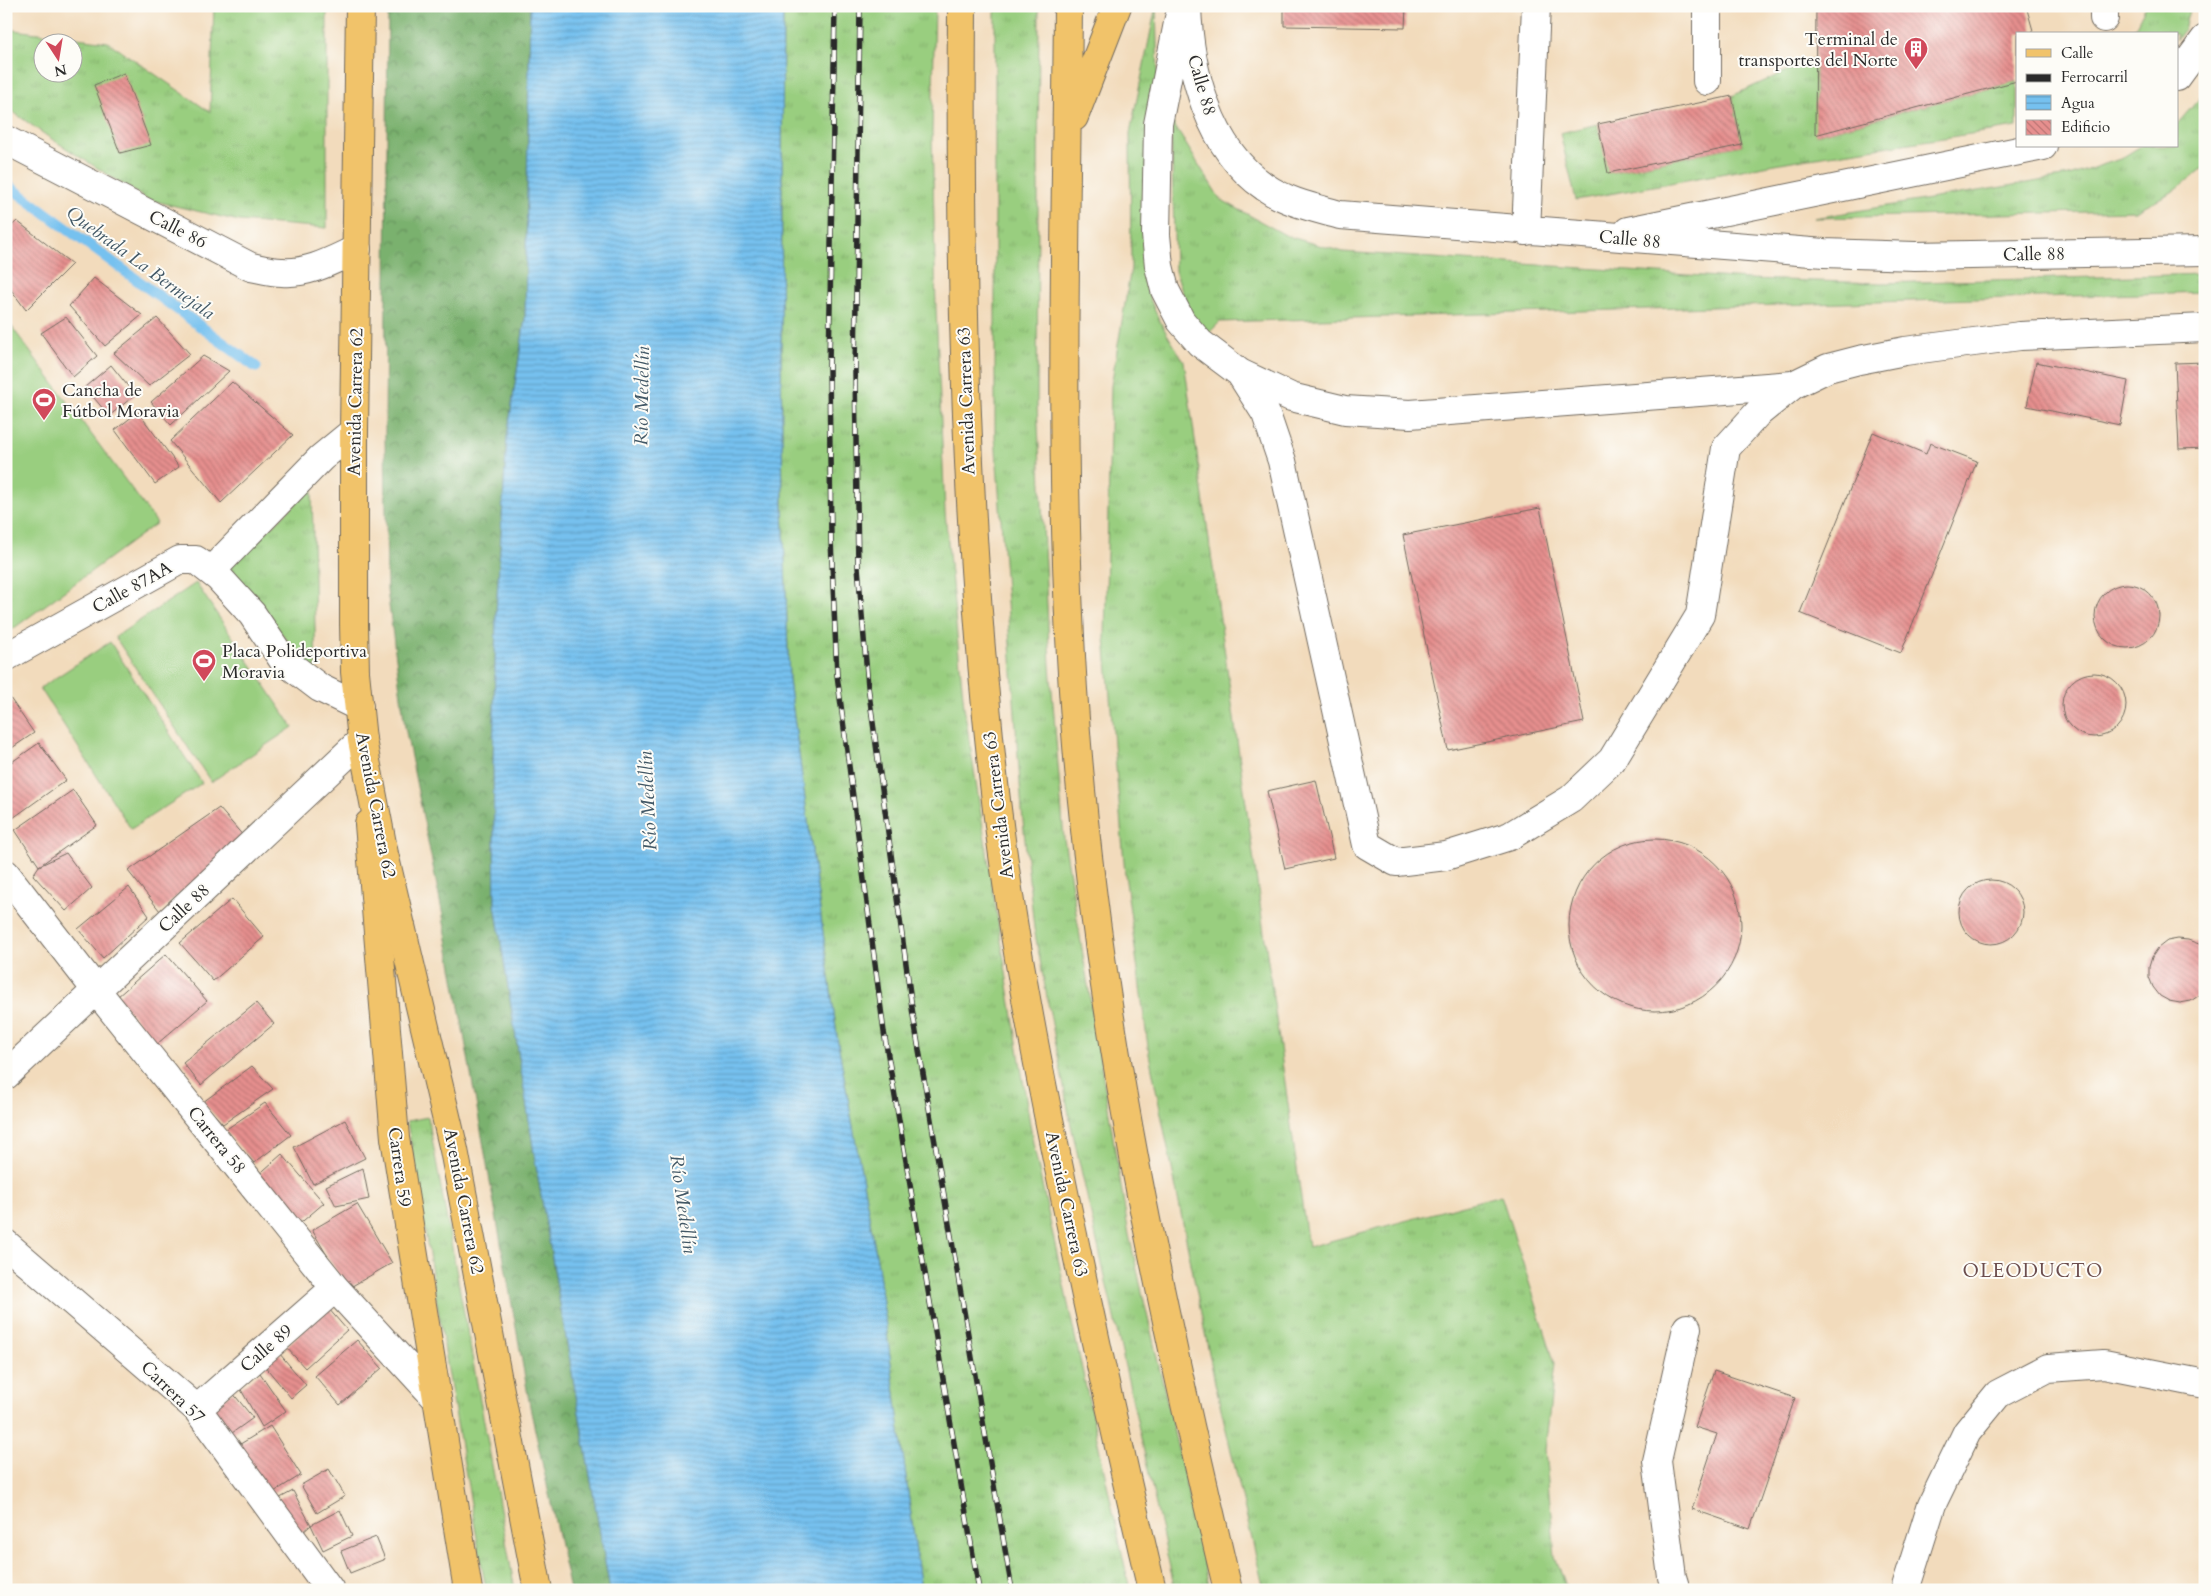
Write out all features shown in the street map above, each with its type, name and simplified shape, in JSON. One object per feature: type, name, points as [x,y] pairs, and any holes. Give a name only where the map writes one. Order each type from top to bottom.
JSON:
[{"type":"main road","name":"Avenida Carrera 62","points":[[360,6],[354,431],[354,624],[362,740],[384,854],[454,1150],[538,1590]]},
{"type":"main road","name":"Avenida Carrera 63","points":[[962,6],[961,181],[965,395],[978,603],[998,811],[1020,960],[1058,1162],[1113,1427],[1152,1590]]},
{"type":"main road","points":[[1068,6],[1065,501],[1077,746],[1090,869],[1108,1003],[1132,1143],[1187,1414],[1228,1590]]},
{"type":"main road","points":[[1067,137],[1117,6]]},
{"type":"main road","name":"Carrera 59","points":[[362,740],[393,1122],[468,1590]]},
{"type":"street","points":[[1181,6],[1158,124],[1156,235],[1159,266],[1165,290],[1182,322],[1200,343],[1240,374],[1291,397],[1346,410],[1410,414],[1793,384]]},
{"type":"street","name":"Calle 88","points":[[1187,6],[1194,68],[1203,101],[1218,134],[1240,164],[1265,187],[1302,204],[1340,215],[1824,254],[1915,256],[2198,246]]},
{"type":"street","points":[[1526,231],[1536,6]]},
{"type":"street","points":[[1706,81],[1707,6]]},
{"type":"street","points":[[2178,77],[2205,39]]},
{"type":"street","name":"Calle 86","points":[[6,140],[251,267],[281,272],[296,272],[313,268],[357,249]]},
{"type":"street","points":[[1598,237],[2033,148]]},
{"type":"street","points":[[1240,374],[1266,414],[1282,461],[1367,845],[1396,862],[1446,856],[1510,836],[1571,799],[1612,760],[1700,615],[1726,448],[1757,414],[1793,384],[1828,368],[1905,351],[2020,336],[2205,328]]},
{"type":"street","points":[[210,571],[321,458],[354,431]]},
{"type":"street","name":"Calle 87AA","points":[[6,657],[180,560],[196,560],[219,578],[252,614],[284,660],[320,688],[359,707]]},
{"type":"street","name":"Calle 88","points":[[6,1075],[362,740]]},
{"type":"street","name":"Carrera 58","points":[[6,874],[96,990],[335,1288],[437,1399]]},
{"type":"street","name":"Carrera 57","points":[[6,1244],[197,1409],[330,1590]]},
{"type":"street","name":"Calle 89","points":[[197,1409],[335,1288]]},
{"type":"street","points":[[1676,1590],[1672,1578],[1658,1461],[1686,1328]]},
{"type":"street","points":[[1905,1590],[1932,1504],[1966,1432],[1998,1394],[2048,1368],[2104,1364],[2205,1384]]},
{"type":"green space","points":[[214,6],[327,6],[327,228],[239,221],[146,199],[47,136],[6,107],[6,29],[32,32],[32,82],[82,82],[82,39],[108,42],[210,112]]},
{"type":"green space","points":[[388,6],[530,6],[525,319],[507,437],[496,613],[493,766],[495,904],[537,1172],[610,1590],[570,1590],[531,1412],[442,911],[405,727],[387,590],[385,437]]},
{"type":"green space","points":[[783,6],[935,6],[932,132],[936,309],[945,512],[964,707],[1033,1143],[1130,1590],[921,1590],[878,1265],[838,1043],[789,680],[783,504],[781,355]]},
{"type":"green space","points":[[995,6],[1039,6],[1037,405],[1050,666],[1064,839],[1129,1235],[1210,1590],[1175,1590],[1071,1125],[1034,928],[1022,811],[995,436]]},
{"type":"green space","points":[[1156,6],[1158,84],[1147,134],[1144,276],[1155,310],[1165,331],[1184,361],[1308,1247],[1501,1195],[1555,1363],[1545,1450],[1555,1556],[1567,1590],[1264,1590],[1215,1383],[1149,1054],[1125,874],[1105,637],[1111,386],[1131,268],[1130,133]]},
{"type":"green space","points":[[2146,6],[2190,6],[2184,30],[2178,39],[2178,32],[2133,32]]},
{"type":"green space","points":[[1815,58],[1816,135],[2016,81],[2016,127],[1803,159],[1576,200],[1560,133],[1598,124],[1609,173],[1742,145],[1732,96]]},
{"type":"green space","points":[[2205,92],[2205,167],[2172,192],[2135,211],[1814,218],[2069,176],[2120,159],[2138,148],[2178,148],[2178,123]]},
{"type":"green space","points":[[1171,120],[1220,199],[1287,236],[1343,252],[1748,279],[1882,283],[2205,274],[2205,292],[1220,322],[1209,333],[1190,314],[1175,271]]},
{"type":"green space","name":"Cancha de Fútbol Moravia","points":[[6,319],[157,523],[6,634]]},
{"type":"green space","points":[[312,488],[316,675],[228,569]]},
{"type":"green space","name":"Placa Polideportiva Moravia","points":[[196,583],[293,727],[211,782],[115,637]]},
{"type":"green space","points":[[110,642],[202,783],[131,829],[40,688]]},
{"type":"green space","points":[[428,1117],[515,1590],[486,1590],[407,1121]]},
{"type":"water","name":"Río Medellín","points":[[530,6],[783,6],[781,355],[783,504],[789,680],[838,1043],[878,1265],[921,1590],[610,1590],[537,1172],[495,904],[493,766],[496,613],[507,437],[525,319]]},
{"type":"building","points":[[1284,6],[1406,6],[1405,28],[1284,26]]},
{"type":"building","name":"Terminal de transportes del Norte","points":[[1816,6],[2026,6],[2033,32],[2016,32],[2016,81],[1815,135]]},
{"type":"building","points":[[124,73],[151,145],[120,153],[94,85]]},
{"type":"building","points":[[1732,96],[1742,145],[1608,173],[1598,124]]},
{"type":"building","points":[[17,221],[72,264],[26,310],[6,283],[6,231]]},
{"type":"building","points":[[94,278],[142,315],[105,346],[69,306]]},
{"type":"building","points":[[66,317],[97,356],[73,377],[41,333]]},
{"type":"building","points":[[157,318],[190,354],[149,386],[114,353]]},
{"type":"building","points":[[203,356],[229,371],[171,425],[151,402]]},
{"type":"building","points":[[2036,362],[2128,381],[2120,425],[2027,406]]},
{"type":"building","points":[[2205,362],[2205,448],[2179,449],[2175,363]]},
{"type":"building","points":[[111,365],[135,395],[109,416],[85,387]]},
{"type":"building","points":[[232,382],[293,435],[221,503],[170,441]]},
{"type":"building","points":[[138,412],[179,467],[155,484],[115,430]]},
{"type":"building","points":[[1873,432],[1926,454],[1930,443],[1977,461],[1901,653],[1800,613]]},
{"type":"building","points":[[1540,508],[1584,722],[1448,750],[1403,535]]},
{"type":"building","points":[[2127,584],[2145,590],[2153,598],[2159,616],[2153,634],[2145,642],[2127,648],[2109,642],[2101,634],[2095,616],[2101,598],[2109,590]]},
{"type":"building","points":[[2094,673],[2112,679],[2120,687],[2126,705],[2120,723],[2112,731],[2094,737],[2076,731],[2068,723],[2062,705],[2068,687],[2076,679]]},
{"type":"building","points":[[10,698],[34,733],[6,752],[6,701]]},
{"type":"building","points":[[39,743],[66,780],[6,823],[6,766]]},
{"type":"building","points":[[1316,780],[1334,858],[1285,869],[1267,791]]},
{"type":"building","points":[[73,790],[97,825],[39,866],[15,830]]},
{"type":"building","points":[[219,808],[245,838],[160,911],[128,871]]},
{"type":"building","points":[[1655,839],[1672,841],[1688,846],[1716,864],[1734,892],[1739,908],[1741,925],[1739,942],[1734,958],[1716,986],[1688,1004],[1672,1009],[1655,1011],[1638,1009],[1622,1004],[1594,986],[1576,958],[1571,942],[1569,925],[1571,908],[1576,892],[1594,864],[1622,846],[1638,841]]},
{"type":"building","points":[[66,853],[92,888],[66,911],[33,875],[39,866]]},
{"type":"building","points":[[1991,880],[2009,886],[2017,894],[2023,912],[2017,930],[2009,938],[1991,944],[1973,938],[1965,930],[1959,912],[1965,894],[1973,886]]},
{"type":"building","points":[[129,887],[149,916],[103,958],[78,929]]},
{"type":"building","points":[[232,899],[264,937],[213,981],[180,943]]},
{"type":"building","points":[[2178,939],[2199,944],[2205,951],[2205,991],[2191,1001],[2180,1003],[2169,1001],[2160,996],[2153,987],[2149,977],[2152,957],[2158,948],[2167,941]]},
{"type":"building","points":[[166,954],[207,1001],[157,1044],[117,997]]},
{"type":"building","points":[[256,1003],[274,1024],[201,1085],[183,1063]]},
{"type":"building","points":[[252,1066],[273,1089],[223,1124],[203,1102]]},
{"type":"building","points":[[265,1103],[291,1135],[254,1163],[225,1130]]},
{"type":"building","points":[[345,1120],[365,1158],[313,1184],[294,1147]]},
{"type":"building","points":[[282,1154],[324,1203],[297,1226],[255,1178]]},
{"type":"building","points":[[363,1168],[369,1199],[336,1206],[326,1186]]},
{"type":"building","points":[[357,1204],[392,1263],[347,1289],[312,1230]]},
{"type":"building","points":[[328,1308],[347,1330],[305,1368],[286,1347]]},
{"type":"building","points":[[357,1340],[382,1368],[340,1405],[315,1376]]},
{"type":"building","points":[[279,1353],[306,1385],[291,1398],[264,1365]]},
{"type":"building","points":[[1714,1371],[1795,1398],[1750,1529],[1692,1509],[1717,1434],[1695,1427]]},
{"type":"building","points":[[260,1373],[286,1411],[262,1427],[240,1388]]},
{"type":"building","points":[[232,1392],[253,1418],[232,1433],[212,1408]]},
{"type":"building","points":[[270,1426],[301,1475],[269,1495],[237,1446]]},
{"type":"building","points":[[329,1469],[345,1496],[317,1513],[301,1485]]},
{"type":"building","points":[[293,1491],[311,1525],[300,1535],[271,1503]]},
{"type":"building","points":[[340,1510],[352,1536],[323,1550],[311,1525]]},
{"type":"building","points":[[376,1537],[385,1559],[350,1573],[341,1551]]},
{"type":"waterway","name":"Quebrada La Bermejala","points":[[6,184],[256,367]]},
{"type":"railway","points":[[835,6],[829,366],[831,540],[837,675],[884,1032],[979,1590]]},
{"type":"railway","points":[[860,6],[855,372],[858,567],[868,686],[913,1015],[1012,1590]]},
{"type":"place","name":"Terminal de transportes del Norte","points":[[1916,70]]},
{"type":"place","name":"Cancha de Fútbol Moravia","points":[[44,421]]},
{"type":"place","name":"Placa Polideportiva Moravia","points":[[204,682]]},
{"type":"district","name":"OLEODUCTO","points":[[2033,1270]]}]
